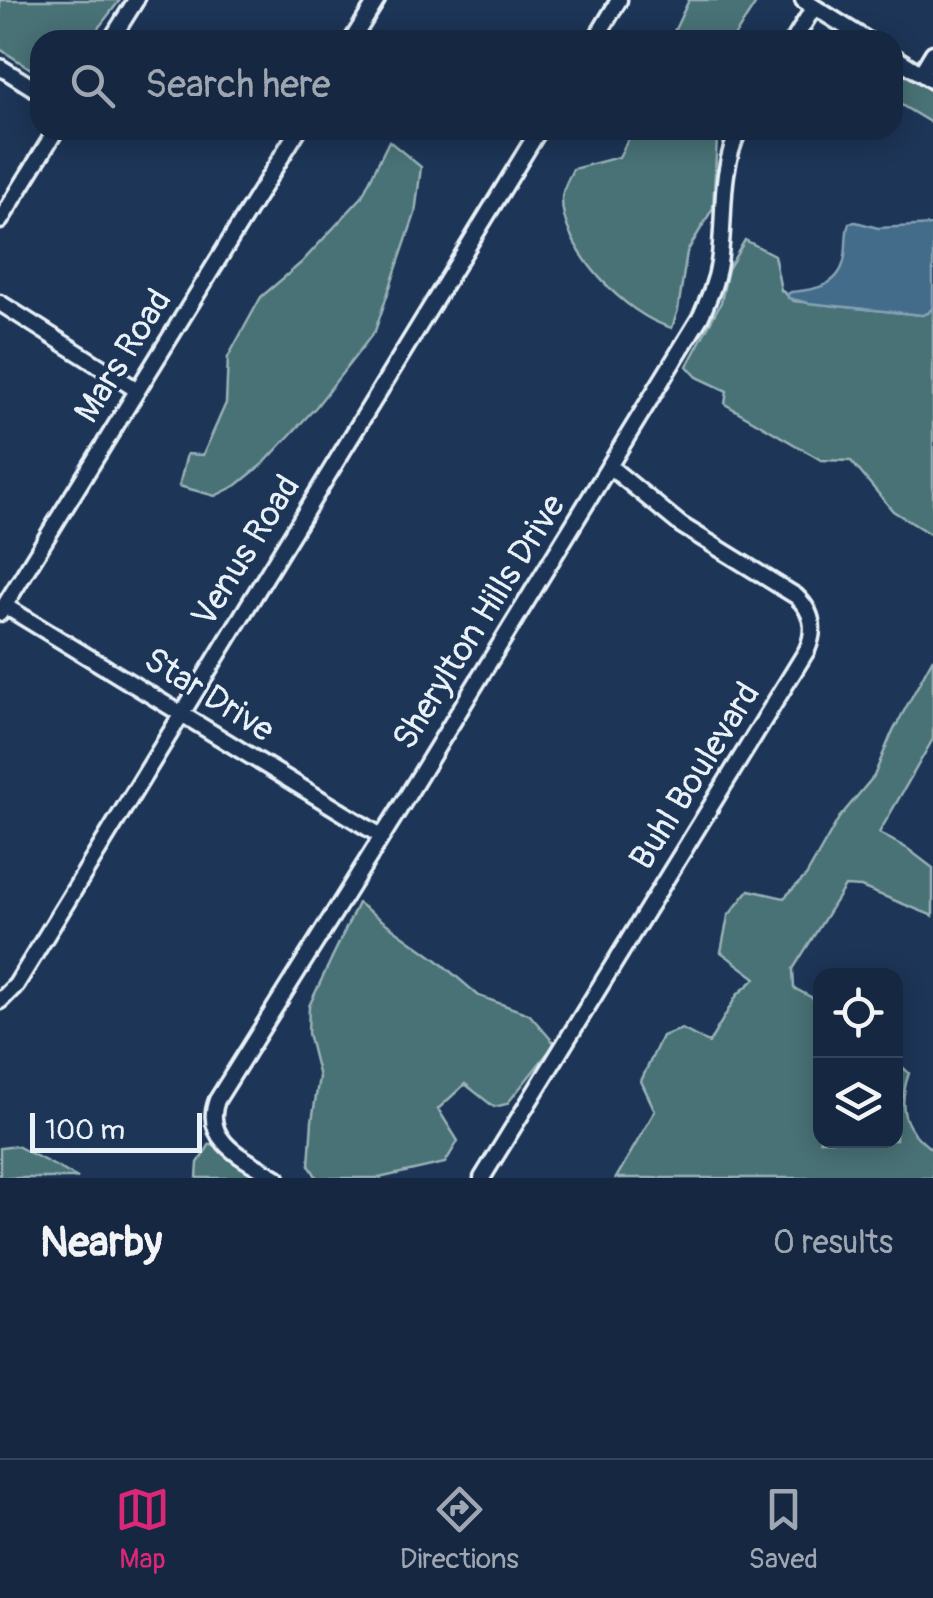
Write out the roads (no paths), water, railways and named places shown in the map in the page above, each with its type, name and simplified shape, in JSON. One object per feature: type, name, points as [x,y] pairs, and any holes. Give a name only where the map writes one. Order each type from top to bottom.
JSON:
[{"type":"street","points":[[118,30],[136,0]]},
{"type":"street","points":[[358,30],[376,0]]},
{"type":"street","points":[[600,30],[620,0]]},
{"type":"street","points":[[798,30],[808,4],[851,30]]},
{"type":"street","points":[[903,62],[927,77],[933,53]]},
{"type":"street","points":[[0,68],[30,86]]},
{"type":"street","points":[[0,221],[50,140]]},
{"type":"street","name":"Mars Road","points":[[2,609],[292,140]]},
{"type":"street","name":"Venus Road","points":[[0,1001],[16,985],[533,140]]},
{"type":"street","name":"Sherylton Hills Drive","points":[[277,1178],[222,1140],[212,1124],[214,1108],[685,343],[711,294],[719,262],[726,166],[736,140]]},
{"type":"street","points":[[0,303],[137,390]]},
{"type":"street","name":"Buhl Boulevard","points":[[482,1178],[754,738],[807,650],[812,635],[807,608],[796,596],[682,525],[609,466]]},
{"type":"street","name":"Star Drive","points":[[2,609],[381,836]]},
{"type":"water","points":[[849,223],[878,228],[933,225],[933,307],[928,313],[788,298],[791,292],[826,284],[839,274]]}]
